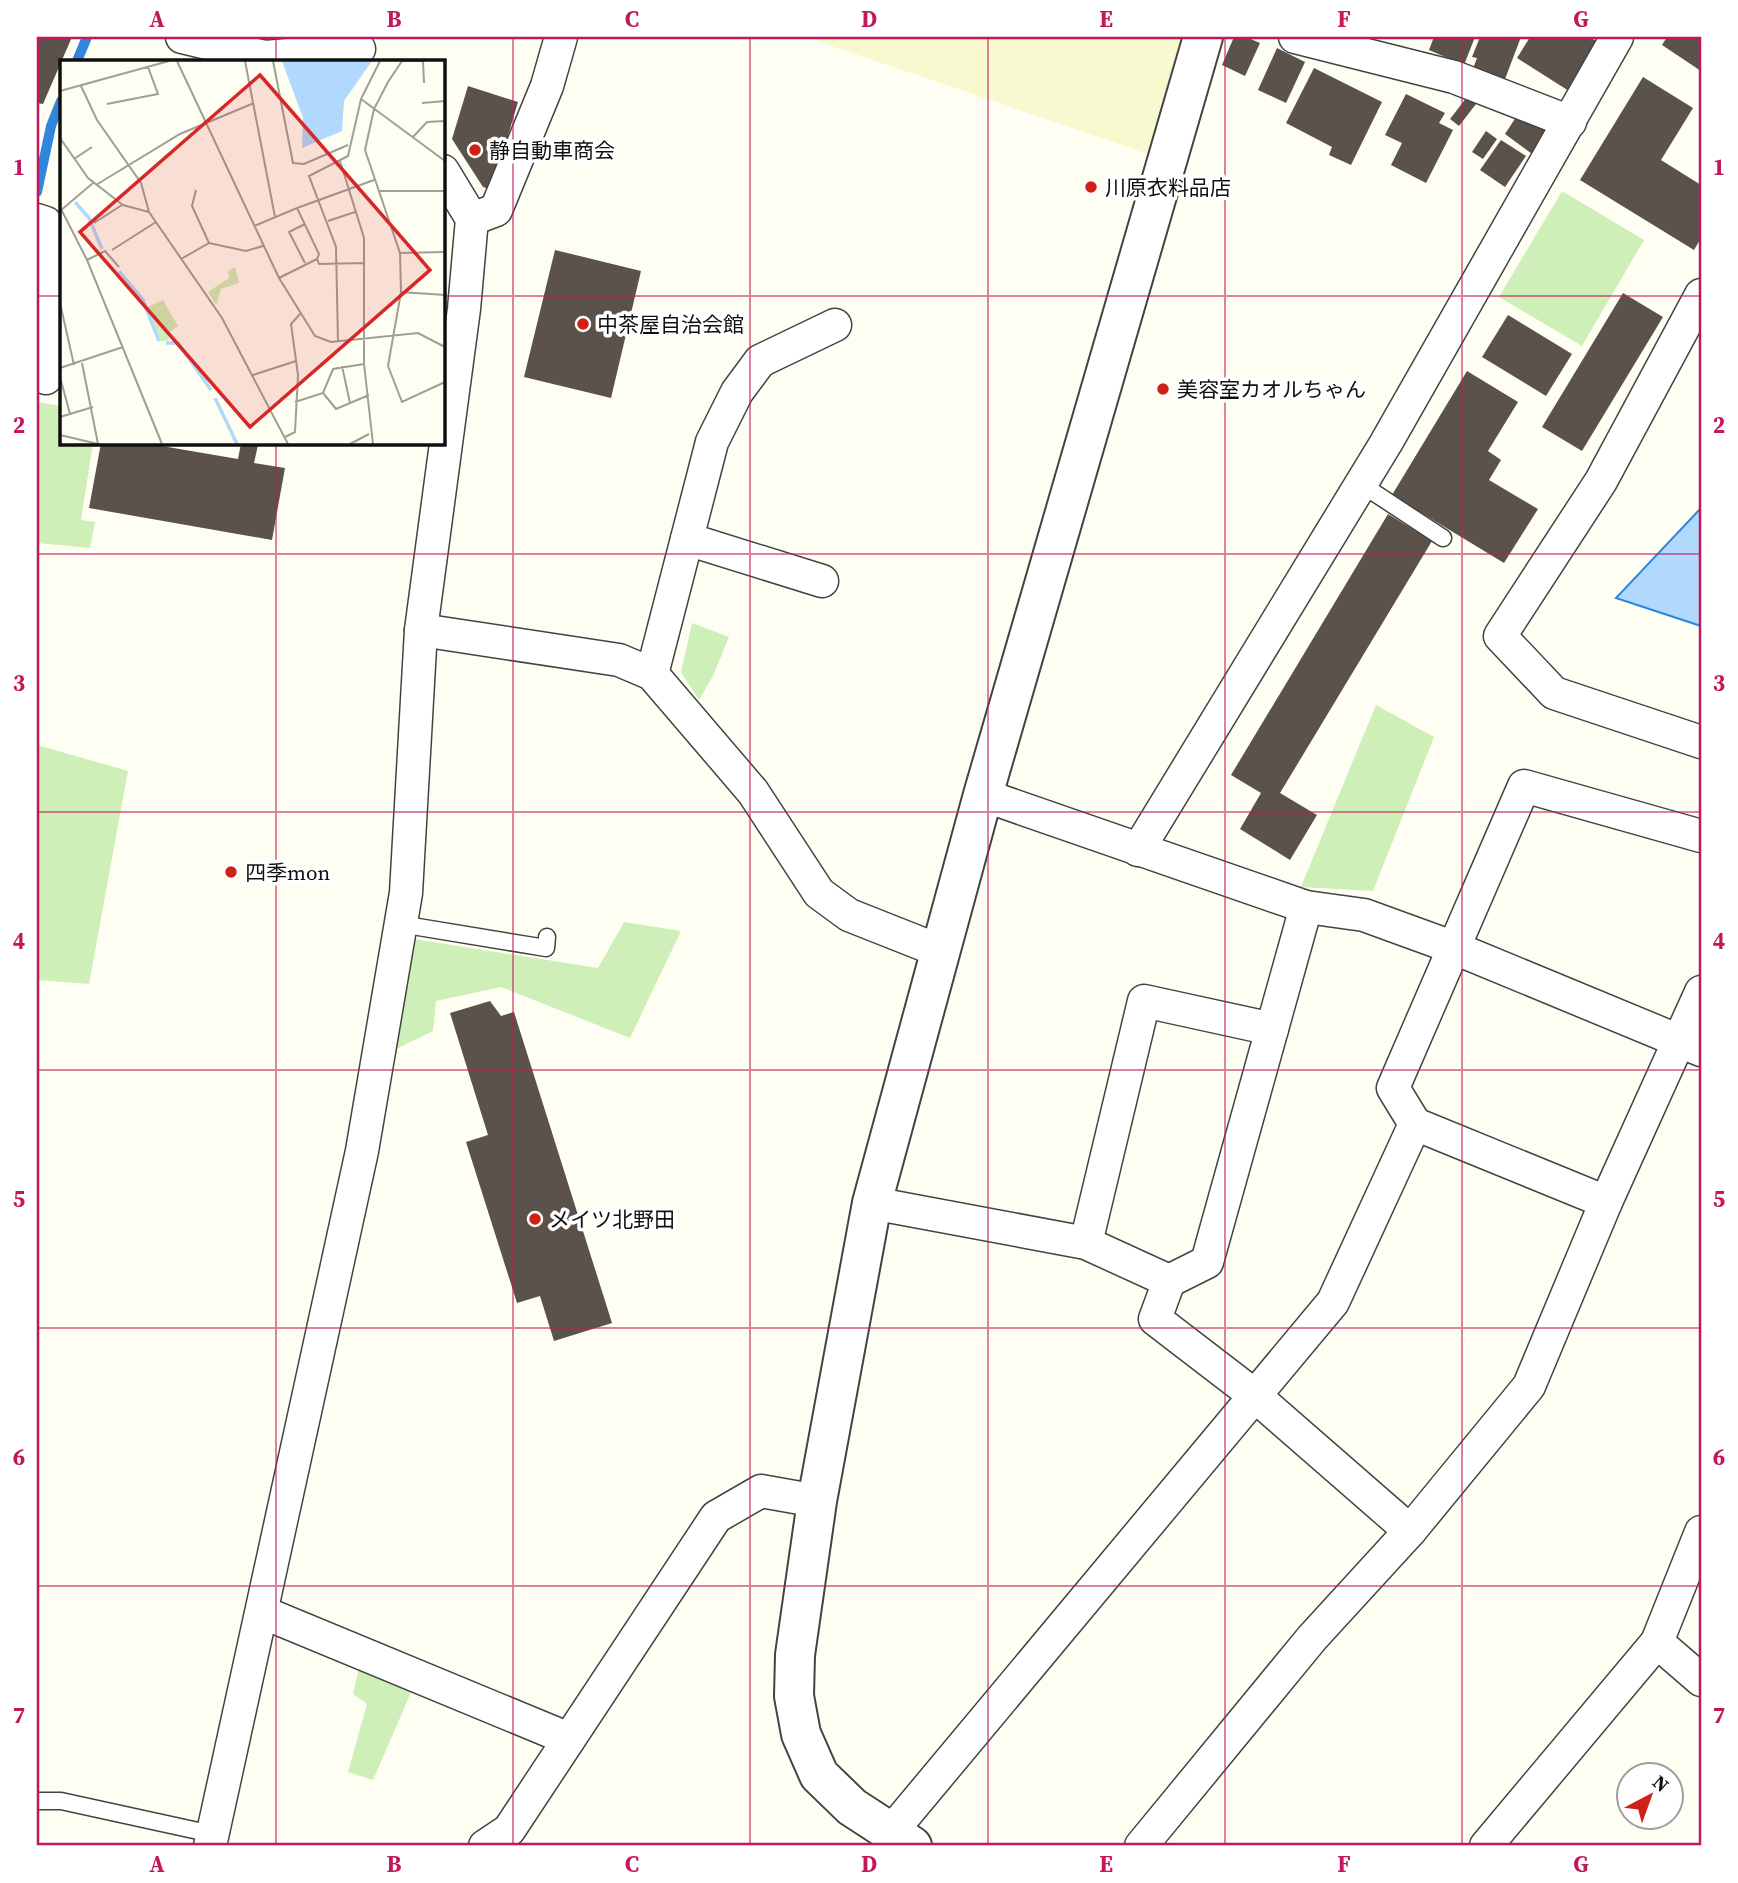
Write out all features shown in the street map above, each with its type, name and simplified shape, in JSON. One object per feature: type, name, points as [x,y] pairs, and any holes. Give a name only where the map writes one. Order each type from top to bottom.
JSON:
[{"type":"street","points":[[182,37],[265,57],[360,49]]},
{"type":"street","points":[[472,219],[496,210],[547,86],[561,37]]},
{"type":"street","points":[[1203,37],[983,795],[872,1203],[817,1501],[795,1655],[794,1696],[801,1734],[819,1775],[852,1807],[901,1839],[1254,1395],[1333,1302],[1415,1124]]},
{"type":"street","points":[[1294,37],[1454,77],[1570,122]]},
{"type":"street","points":[[1138,850],[1361,484],[1617,37]]},
{"type":"street","points":[[444,173],[472,219],[453,308],[444,401]]},
{"type":"street","points":[[37,220],[46,223],[54,380]]},
{"type":"street","points":[[1701,295],[1601,481],[1500,636],[1554,693],[1701,742]]},
{"type":"street","points":[[652,674],[712,442],[737,392],[760,361],[835,325]]},
{"type":"street","points":[[211,1840],[362,1151],[401,924],[406,893],[422,630],[440,444]]},
{"type":"street","points":[[687,540],[822,581]]},
{"type":"street","points":[[422,630],[619,660],[652,674],[753,792],[819,893],[849,915],[940,951]]},
{"type":"street","points":[[1606,1202],[1415,1124],[1393,1088],[1524,786],[1701,835]]},
{"type":"street","points":[[983,795],[1306,906],[1364,915],[1452,947],[1690,1045]]},
{"type":"street","points":[[1306,906],[1207,1262],[1170,1282],[1155,1319],[1254,1395],[1410,1531]]},
{"type":"street","points":[[1141,1846],[1312,1637],[1410,1531],[1529,1386],[1606,1202],[1690,1045],[1701,992]]},
{"type":"street","points":[[1086,1243],[1144,1001],[1272,1029]]},
{"type":"street","points":[[872,1203],[1086,1243],[1170,1282]]},
{"type":"street","points":[[485,1846],[509,1830],[716,1517],[761,1490],[817,1501]]},
{"type":"street","points":[[1486,1846],[1657,1642],[1701,1532]]},
{"type":"street","points":[[262,1612],[569,1739]]},
{"type":"street","points":[[1657,1642],[1701,1680]]},
{"type":"lane","points":[[1361,484],[1443,538]]},
{"type":"lane","points":[[401,924],[546,948],[547,937]]},
{"type":"lane","points":[[37,1801],[61,1801],[211,1840]]},
{"type":"green space","points":[[806,37],[1184,37],[1148,154]]},
{"type":"green space","points":[[1562,191],[1644,240],[1582,346],[1499,297]]},
{"type":"green space","points":[[37,402],[60,406],[60,444],[93,444],[81,520],[95,522],[90,548],[37,543]]},
{"type":"green space","points":[[692,623],[729,637],[713,676],[699,700],[681,672]]},
{"type":"green space","points":[[1376,705],[1434,737],[1373,891],[1301,887]]},
{"type":"green space","points":[[37,745],[128,771],[89,984],[37,980]]},
{"type":"green space","points":[[624,922],[681,931],[630,1038],[501,987],[436,1001],[433,1031],[394,1050],[414,939],[598,968]]},
{"type":"green space","points":[[359,1668],[412,1690],[373,1780],[348,1772],[367,1704],[353,1694]]},
{"type":"water","points":[[1701,508],[1701,626],[1616,598]]},
{"type":"building","points":[[37,37],[72,37],[43,104],[37,103]]},
{"type":"building","points":[[1234,37],[1246,37],[1260,43],[1245,76],[1222,65]]},
{"type":"building","points":[[1434,37],[1475,37],[1464,65],[1429,50]]},
{"type":"building","points":[[1480,37],[1521,37],[1502,87],[1471,74],[1477,58],[1472,57]]},
{"type":"building","points":[[1530,37],[1590,37],[1599,43],[1569,91],[1517,58]]},
{"type":"building","points":[[1667,37],[1701,37],[1701,71],[1662,45]]},
{"type":"building","points":[[1277,48],[1305,62],[1286,103],[1258,90]]},
{"type":"building","points":[[1314,68],[1382,102],[1351,165],[1329,155],[1332,147],[1286,123]]},
{"type":"building","points":[[1643,77],[1693,108],[1661,160],[1701,185],[1701,238],[1694,250],[1580,180]]},
{"type":"building","points":[[468,86],[518,102],[492,190],[483,187],[452,139]]},
{"type":"building","points":[[1406,94],[1445,113],[1439,123],[1453,130],[1426,183],[1391,165],[1402,143],[1385,135]]},
{"type":"building","points":[[1467,97],[1476,104],[1459,126],[1450,119]]},
{"type":"building","points":[[1520,111],[1550,132],[1535,156],[1505,134]]},
{"type":"building","points":[[1486,131],[1497,139],[1483,159],[1472,152]]},
{"type":"building","points":[[1501,140],[1526,156],[1505,187],[1480,170]]},
{"type":"building","name":"中茶屋自治会館","points":[[555,250],[641,271],[611,398],[524,377]]},
{"type":"building","points":[[1623,293],[1663,317],[1582,451],[1542,427]]},
{"type":"building","points":[[1508,315],[1572,354],[1546,396],[1482,357]]},
{"type":"building","points":[[1467,371],[1518,402],[1488,451],[1501,460],[1489,480],[1538,509],[1504,563],[1392,495]]},
{"type":"building","points":[[101,444],[156,444],[238,459],[241,444],[258,445],[254,463],[285,468],[272,540],[89,508]]},
{"type":"building","points":[[1388,514],[1432,541],[1280,793],[1317,815],[1290,860],[1240,829],[1261,793],[1231,775]]},
{"type":"building","name":"メイツ北野田","points":[[490,1001],[501,1016],[514,1012],[612,1323],[554,1341],[540,1296],[517,1303],[466,1142],[488,1135],[450,1013]]},
{"type":"waterway","points":[[77,60],[87,37]]},
{"type":"waterway","points":[[37,192],[51,126],[60,104]]},
{"type":"place","name":"静自動車商会","points":[[475,150]]},
{"type":"place","name":"川原衣料品店","points":[[1091,187]]},
{"type":"place","name":"中茶屋自治会館","points":[[583,324]]},
{"type":"place","name":"美容室カオルちゃん","points":[[1163,389]]},
{"type":"place","name":"四季mon","points":[[231,872]]},
{"type":"place","name":"メイツ北野田","points":[[535,1219]]}]
